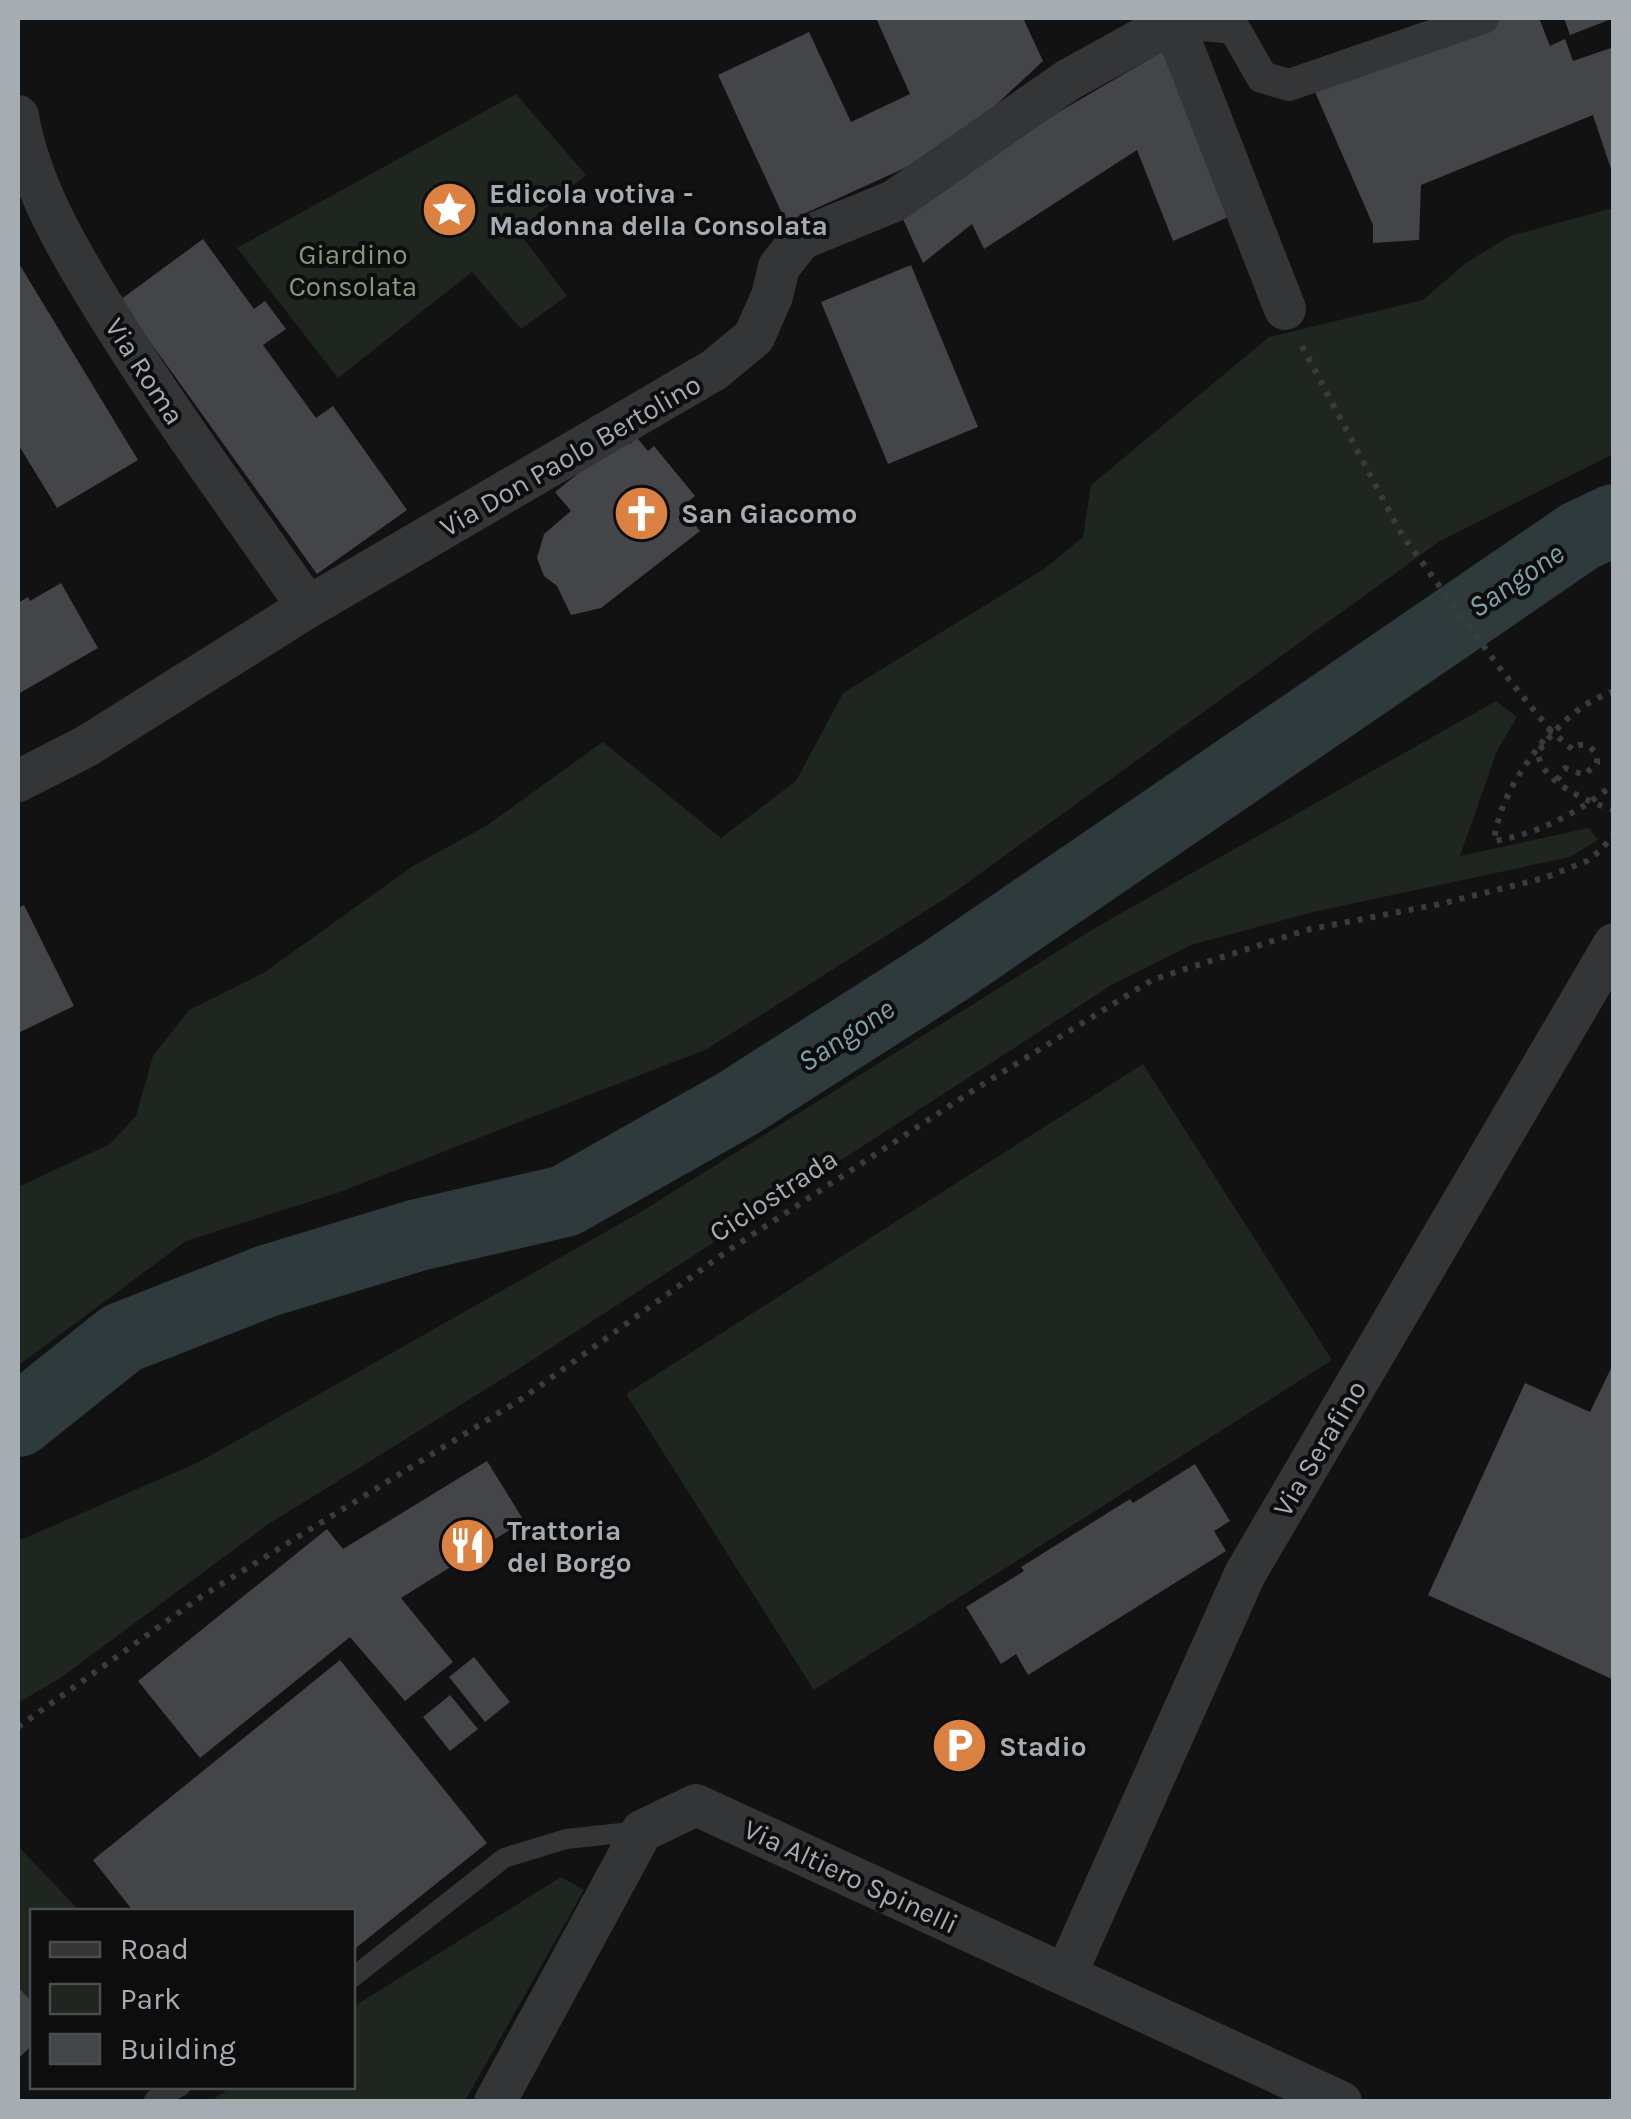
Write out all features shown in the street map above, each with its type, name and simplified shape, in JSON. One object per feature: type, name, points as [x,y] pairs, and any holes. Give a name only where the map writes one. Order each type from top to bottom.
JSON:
[{"type":"street","points":[[1285,309],[1172,20],[1234,28],[1262,77],[1289,85],[1483,18]]},
{"type":"street","name":"Via Don Paolo Bertolino","points":[[18,781],[85,747],[308,607],[714,370],[754,337],[780,267],[802,240],[894,201],[1068,80],[1172,20]]},
{"type":"street","name":"Via Roma","points":[[18,116],[22,146],[70,254],[143,372],[308,607]]},
{"type":"street","name":"Via Serafino","points":[[1066,1974],[1245,1574],[1614,944]]},
{"type":"street","name":"Via Altiero Spinelli","points":[[642,1831],[696,1804],[1341,2102]]},
{"type":"street","points":[[495,2102],[642,1831]]},
{"type":"lane","points":[[355,1976],[504,1858],[566,1839],[642,1831]]},
{"type":"path","points":[[1285,309],[1341,424],[1402,535],[1551,731],[1572,749],[1588,745],[1597,756],[1594,769],[1584,775],[1566,768],[1557,780]]},
{"type":"path","points":[[1614,691],[1587,702],[1562,720],[1538,752],[1538,762],[1545,772],[1614,810]]},
{"type":"path","points":[[1551,731],[1512,785],[1496,823],[1494,841],[1556,821],[1614,784]]},
{"type":"path","name":"Ciclostrada","points":[[18,1726],[202,1596],[523,1398],[726,1252],[977,1088],[1152,980],[1306,930],[1440,904],[1544,878],[1587,861],[1614,834]]},
{"type":"green space","name":"Giardino Consolata","points":[[516,94],[586,175],[518,231],[567,296],[521,329],[472,272],[338,378],[237,248]]},
{"type":"green space","points":[[1613,208],[1613,454],[1440,541],[949,896],[707,1049],[340,1192],[186,1241],[18,1366],[18,1187],[110,1144],[136,1116],[153,1056],[189,1010],[265,972],[413,866],[486,826],[603,742],[721,838],[796,781],[843,693],[1044,569],[1083,537],[1091,485],[1269,337],[1423,300],[1466,263],[1510,236]]},
{"type":"green space","points":[[1496,701],[1517,717],[1497,751],[1460,856],[1589,828],[1598,840],[1570,857],[1313,912],[1191,945],[1113,984],[512,1373],[267,1525],[59,1679],[18,1703],[18,1541],[199,1462],[639,1213],[1095,928]]},
{"type":"green space","points":[[1143,1064],[1332,1360],[814,1690],[626,1394]]},
{"type":"green space","points":[[18,1846],[78,1909],[30,1909],[30,2000],[18,1987]]},
{"type":"green space","points":[[561,1877],[584,1890],[465,2101],[211,2101],[228,2089],[355,2089],[355,2006]]},
{"type":"building","points":[[876,18],[1023,18],[1043,61],[951,147],[786,222],[718,75],[809,32],[851,122],[910,94]]},
{"type":"building","points":[[1505,18],[1539,18],[1550,46],[1565,39],[1573,61],[1614,47],[1614,178],[1593,115],[1421,185],[1419,240],[1373,243],[1373,225],[1315,92]]},
{"type":"building","points":[[1564,18],[1614,18],[1570,35]]},
{"type":"building","points":[[1165,50],[1233,215],[1173,241],[1137,150],[984,249],[972,224],[923,263],[902,217],[946,178]]},
{"type":"building","points":[[203,239],[254,309],[265,301],[286,329],[263,345],[316,418],[333,406],[407,510],[317,574],[120,300]]},
{"type":"building","points":[[18,262],[138,460],[57,508],[18,444]]},
{"type":"building","points":[[911,265],[978,427],[888,464],[821,302]]},
{"type":"building","name":"San Giacomo","points":[[624,437],[630,444],[637,438],[648,451],[654,446],[695,496],[688,502],[699,515],[692,521],[700,531],[601,608],[571,615],[557,586],[544,576],[537,558],[544,534],[571,511],[555,492]]},
{"type":"building","points":[[61,583],[98,648],[18,694],[18,603],[28,597],[30,601]]},
{"type":"building","points":[[24,905],[74,1006],[18,1033],[18,908]]},
{"type":"building","points":[[1614,1362],[1614,1680],[1428,1595],[1525,1383],[1590,1412]]},
{"type":"building","points":[[487,1461],[524,1521],[401,1598],[453,1662],[405,1701],[350,1637],[200,1758],[138,1681],[327,1529],[343,1549]]},
{"type":"building","points":[[1195,1464],[1230,1521],[1214,1531],[1226,1551],[1028,1675],[1016,1654],[1001,1664],[966,1607],[1024,1571],[1021,1567]]},
{"type":"building","points":[[474,1657],[510,1702],[485,1722],[449,1677]]},
{"type":"building","points":[[340,1660],[487,1843],[355,1949],[355,1909],[132,1909],[93,1860]]},
{"type":"building","points":[[450,1695],[478,1729],[450,1751],[423,1717]]},
{"type":"building","points":[[18,1987],[30,2000],[30,2047],[18,2059]]},
{"type":"waterway","name":"Sangone","points":[[18,1421],[122,1338],[267,1281],[418,1235],[565,1201],[737,1104],[945,971],[1580,536],[1614,520]]},
{"type":"place","name":"Edicola votiva - Madonna della Consolata","points":[[450,209]]},
{"type":"place","name":"San Giacomo","points":[[642,513]]},
{"type":"place","name":"Trattoria del Borgo","points":[[468,1546]]},
{"type":"place","name":"Stadio","points":[[960,1746]]}]
